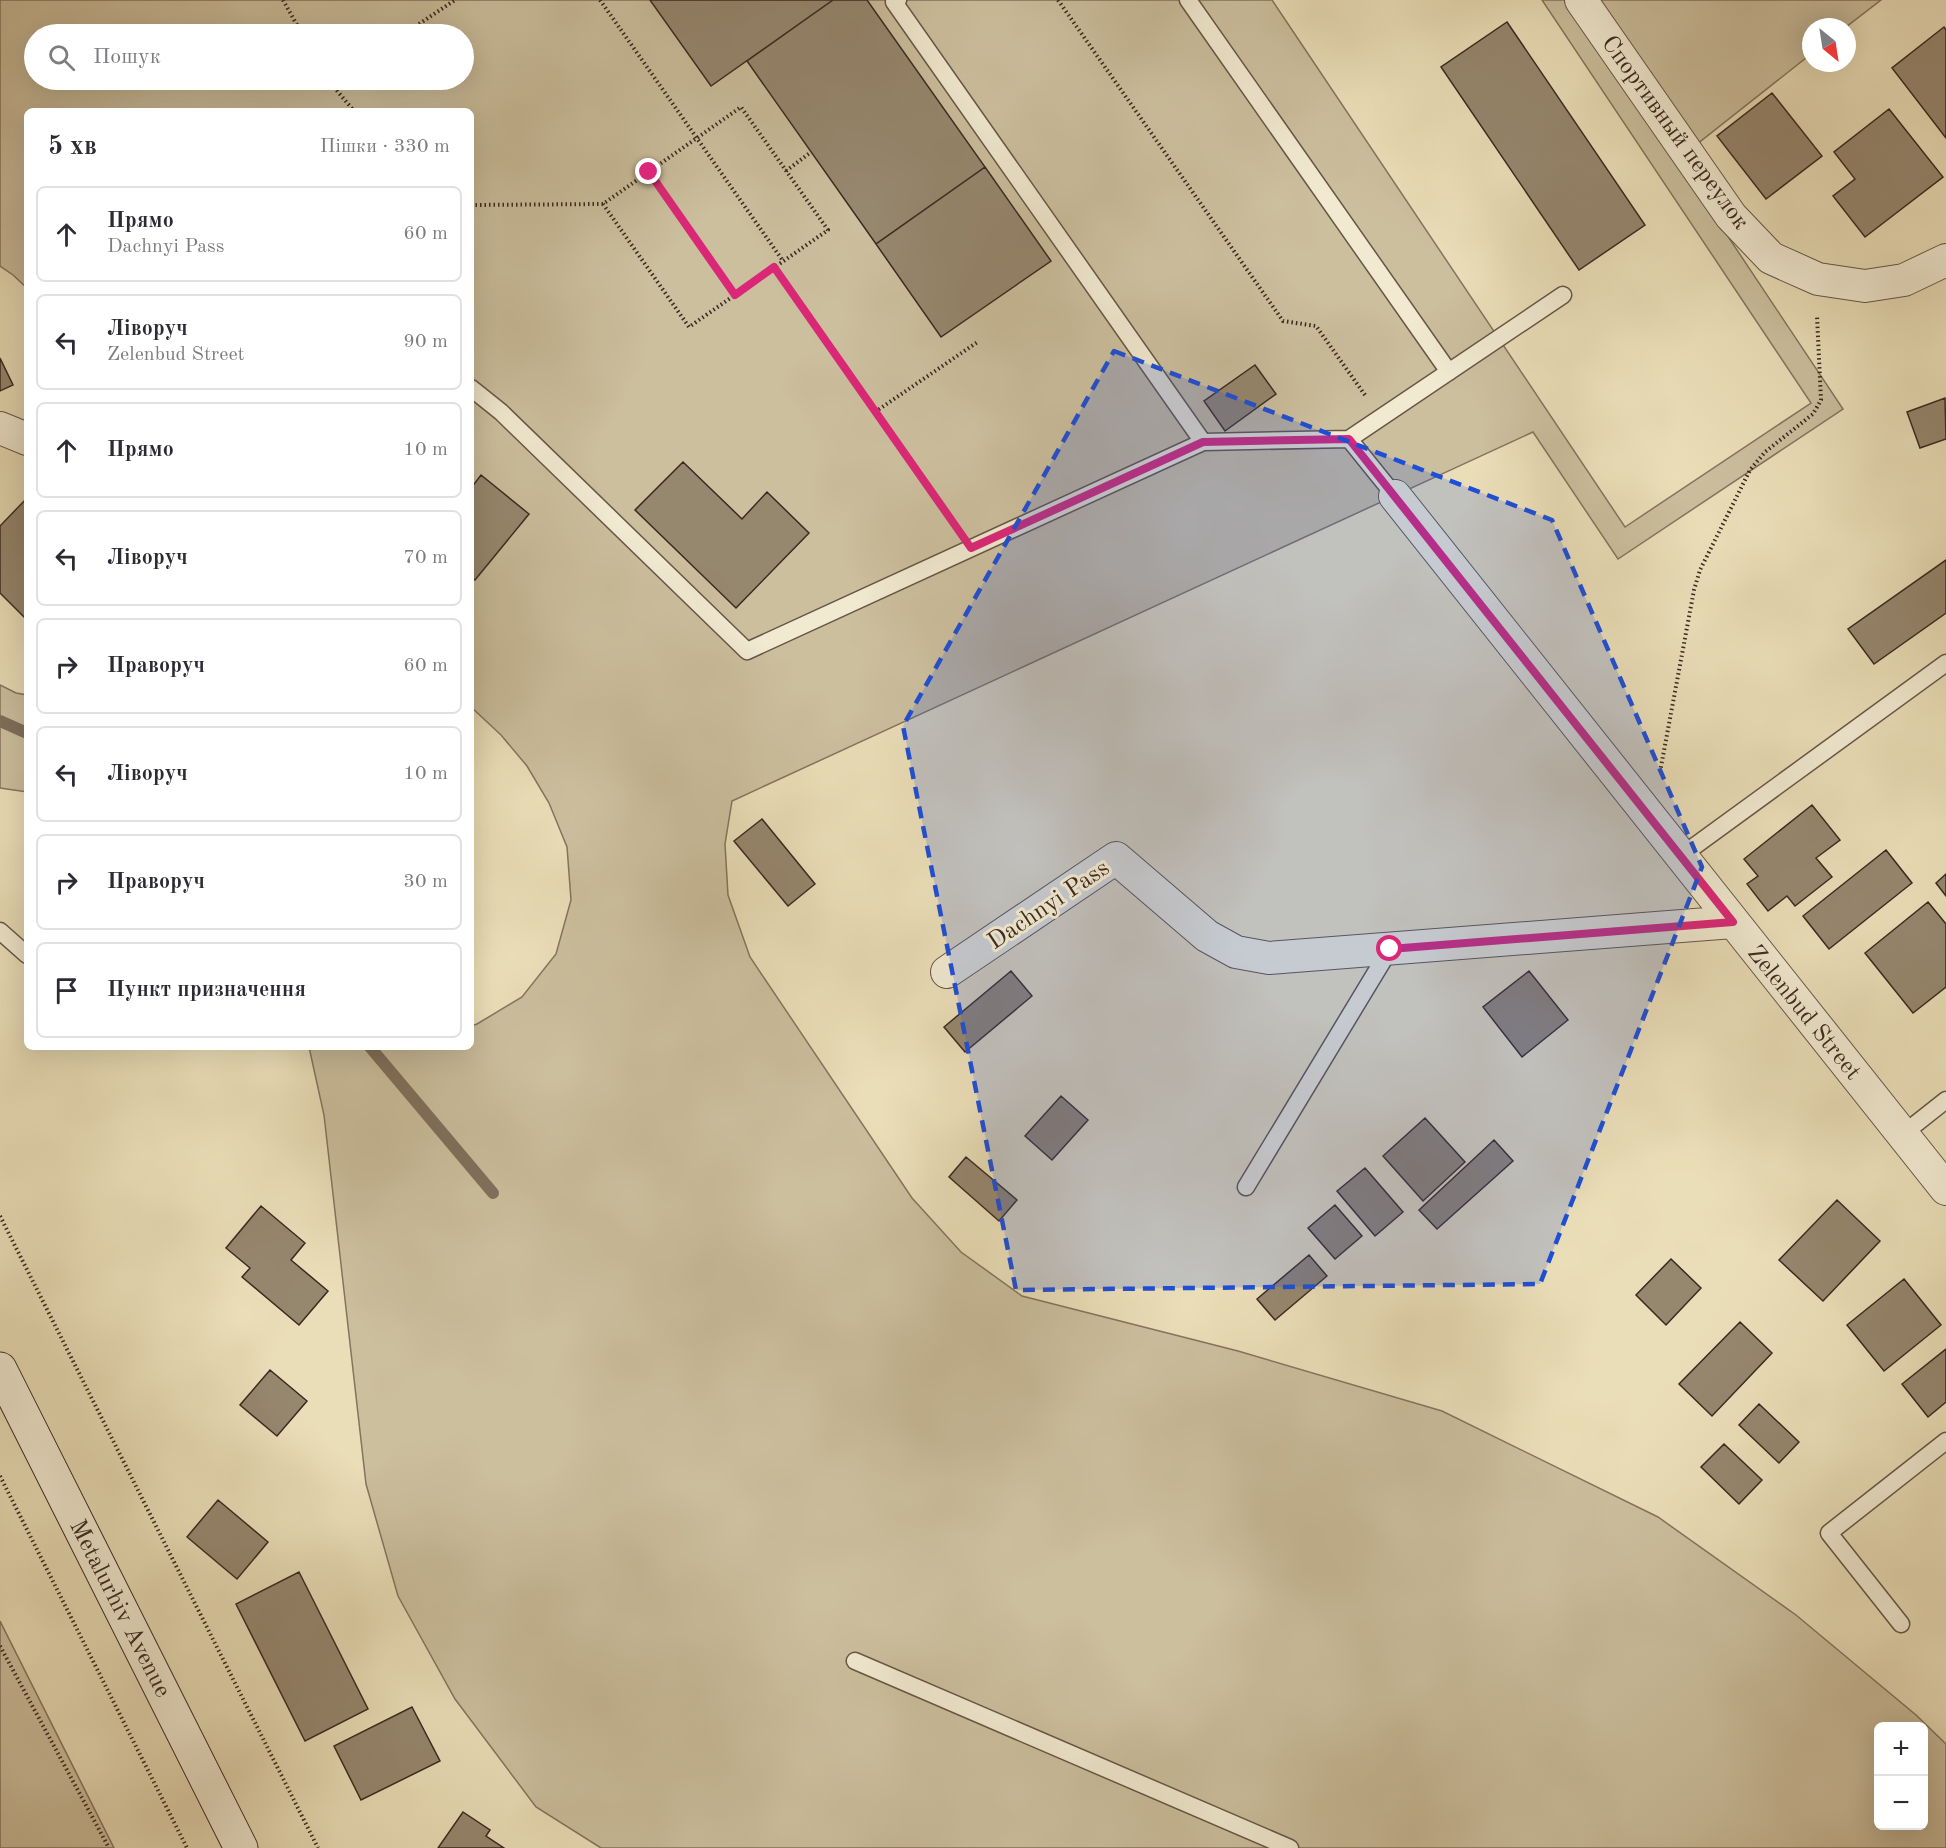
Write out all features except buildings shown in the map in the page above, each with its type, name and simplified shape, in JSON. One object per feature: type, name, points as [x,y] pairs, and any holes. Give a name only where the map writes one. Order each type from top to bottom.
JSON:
[{"type":"street","name":"Спортивный переулок","points":[[1581,0],[1731,216],[1771,258],[1818,279],[1865,286],[1904,280],[1946,260]]},
{"type":"street","points":[[0,428],[24,438]]},
{"type":"street","name":"Zelenbud Street","points":[[1395,496],[1946,1189]]},
{"type":"street","name":"Dachnyi Pass","points":[[947,972],[1116,858],[1207,936],[1236,952],[1269,958],[1733,922]]},
{"type":"street","name":"Metalurhiv Avenue","points":[[0,1369],[241,1848]]},
{"type":"lane","points":[[898,0],[894,2],[1203,442]]},
{"type":"lane","points":[[1188,0],[1449,372]]},
{"type":"lane","points":[[474,390],[501,412],[747,651],[1203,442],[1349,439],[1563,296]]},
{"type":"lane","points":[[1349,439],[1395,496]]},
{"type":"lane","points":[[1681,856],[1946,663]]},
{"type":"lane","points":[[0,931],[24,952]]},
{"type":"lane","points":[[1246,1187],[1390,949]]},
{"type":"lane","points":[[1903,1134],[1946,1100]]},
{"type":"lane","points":[[1901,1624],[1829,1533],[1946,1441]]},
{"type":"lane","points":[[855,1661],[1290,1848]]},
{"type":"path","points":[[283,0],[296,24]]},
{"type":"path","points":[[419,24],[455,0]]},
{"type":"path","points":[[600,0],[783,261]]},
{"type":"path","points":[[1058,0],[1283,321],[1316,326],[1381,418]]},
{"type":"path","points":[[335,90],[351,108]]},
{"type":"path","points":[[474,205],[603,204],[741,107],[828,230],[688,327],[603,204]]},
{"type":"path","points":[[786,171],[812,152]]},
{"type":"path","points":[[649,172],[735,295]]},
{"type":"path","points":[[774,267],[971,548]]},
{"type":"path","points":[[1651,819],[1692,601],[1700,570],[1750,470],[1765,452],[1813,414],[1821,400],[1817,311]]},
{"type":"path","points":[[875,412],[979,341]]},
{"type":"path","points":[[0,1216],[318,1848]]},
{"type":"path","points":[[0,1476],[187,1848]]},
{"type":"path","points":[[0,1646],[109,1848]]},
{"type":"highlighted area","points":[[1114,351],[1552,520],[1702,867],[1540,1284],[1016,1290],[903,726]]},
{"type":"shaded area","points":[[0,0],[1272,0],[1625,527],[1811,403],[1542,0],[1881,0],[1856,19],[1802,18],[1802,61],[1677,160],[1843,409],[1618,559],[1533,432],[732,801],[725,844],[728,895],[750,957],[912,1198],[961,1252],[1022,1296],[1238,1351],[1442,1411],[1658,1517],[1796,1615],[1923,1722],[1874,1722],[1874,1830],[1928,1830],[1928,1727],[1946,1744],[1946,1848],[601,1848],[536,1807],[455,1699],[398,1596],[366,1484],[324,1115],[310,1050],[474,1050],[474,1025],[522,997],[556,954],[571,900],[567,847],[549,803],[527,766],[501,735],[474,710],[474,108],[24,108],[24,285],[0,266]]},
{"type":"shaded area","points":[[0,685],[24,694],[24,792],[0,788]]},
{"type":"shaded area","points":[[0,1621],[114,1848],[0,1848]]},
{"type":"waterway","points":[[0,721],[24,732]]},
{"type":"waterway","points":[[373,1050],[493,1193]]},
{"type":"route","points":[[649,172],[735,295],[774,267],[971,548],[1203,442],[1349,439],[1733,922],[1390,949]]}]
